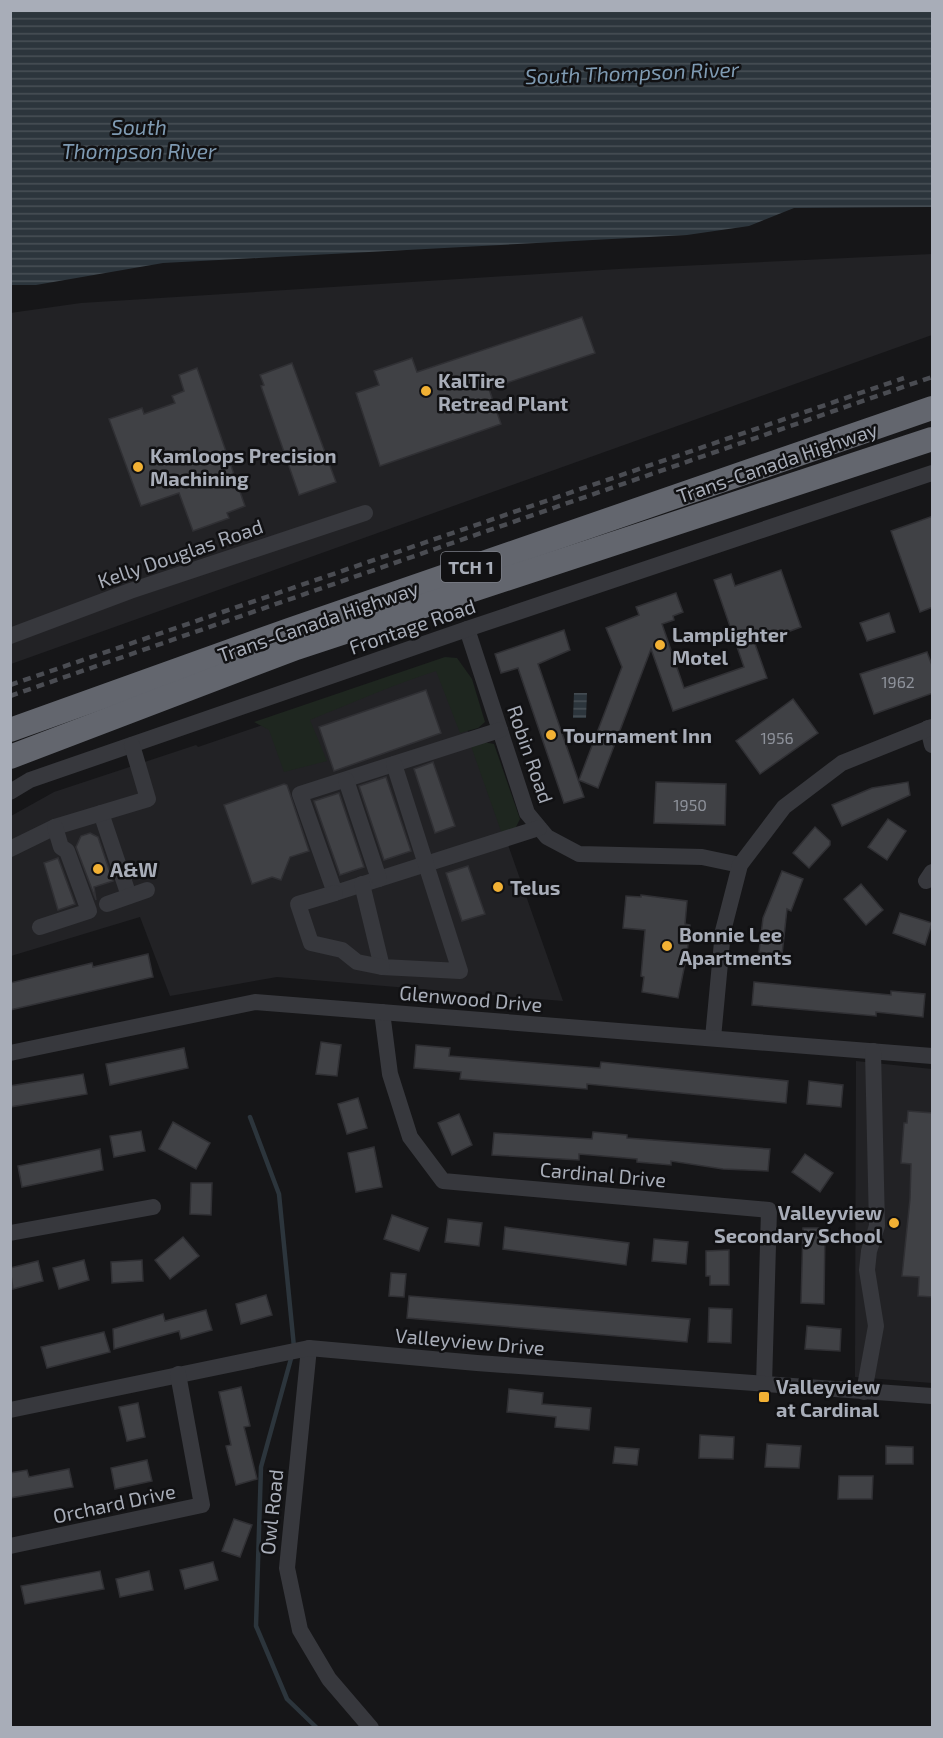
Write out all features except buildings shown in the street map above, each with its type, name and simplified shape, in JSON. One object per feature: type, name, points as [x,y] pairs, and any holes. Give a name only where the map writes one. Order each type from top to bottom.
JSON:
[{"type":"highway","name":"Trans-Canada Highway","points":[[10,730],[289,630],[933,408]]},
{"type":"highway","name":"Trans-Canada Highway","points":[[10,757],[296,648],[933,439]]},
{"type":"street","name":"Frontage Road","points":[[10,792],[30,780],[467,629],[933,473]]},
{"type":"street","name":"Kelly Douglas Road","points":[[10,636],[130,591],[365,513]]},
{"type":"street","name":"Robin Road","points":[[467,629],[527,813],[547,837],[579,854],[702,857],[740,865]]},
{"type":"street","points":[[712,1038],[723,931],[740,865],[784,807],[842,763],[930,727],[933,745]]},
{"type":"street","points":[[335,893],[300,794],[500,730]]},
{"type":"street","points":[[10,849],[55,827],[148,799],[132,745]]},
{"type":"street","points":[[394,764],[427,863],[460,971],[382,966],[357,962],[342,950],[311,943],[298,904],[335,893],[427,863],[539,828]]},
{"type":"street","points":[[346,780],[379,879]]},
{"type":"street","points":[[101,813],[129,896]]},
{"type":"street","points":[[40,927],[89,911],[67,851],[61,847],[55,827]]},
{"type":"street","points":[[362,884],[382,966]]},
{"type":"street","points":[[107,904],[147,890]]},
{"type":"street","name":"Glenwood Drive","points":[[10,1053],[255,1002],[933,1056]]},
{"type":"street","name":"Cardinal Drive","points":[[382,1012],[390,1074],[410,1137],[443,1181],[769,1210],[764,1385]]},
{"type":"street","points":[[864,1392],[876,1326],[867,1270],[869,1251],[877,1226],[873,1051]]},
{"type":"street","points":[[10,1233],[153,1207]]},
{"type":"street","name":"Valleyview Drive","points":[[10,1410],[309,1348],[764,1385],[933,1396]]},
{"type":"street","name":"Owl Road","points":[[309,1348],[287,1568],[300,1629],[329,1679],[371,1728]]},
{"type":"street","name":"Orchard Drive","points":[[10,1546],[202,1505],[178,1374]]},
{"type":"shaded area","points":[[932,254],[932,335],[11,664],[10,313],[81,303],[618,269]]},
{"type":"shaded area","points":[[445,657],[457,658],[472,679],[485,722],[478,728],[460,733],[436,671],[310,720],[327,761],[284,772],[269,730],[254,722]]},
{"type":"shaded area","points":[[444,663],[563,1001],[277,977],[170,996],[140,917],[11,956],[11,816],[54,792],[196,745],[198,747]]},
{"type":"shaded area","points":[[483,742],[494,744],[520,819],[515,829],[502,834],[471,746]]},
{"type":"shaded area","name":"Valleyview Secondary School","points":[[856,1061],[932,1069],[932,1383],[855,1377]]},
{"type":"water","name":"South Thompson River","points":[[11,10],[932,11],[932,207],[794,208],[749,226],[687,235],[163,263],[36,285],[11,285]]},
{"type":"water","points":[[574,693],[587,693],[586,718],[573,718]]},
{"type":"waterway","points":[[250,1117],[279,1194],[294,1347]]},
{"type":"waterway","points":[[292,1355],[261,1467],[256,1626],[287,1699],[317,1728]]},
{"type":"railway","points":[[10,696],[932,377]]},
{"type":"railway","points":[[10,685],[904,378]]},
{"type":"place","name":"KalTire Retread Plant","points":[[426,391]]},
{"type":"place","name":"Kamloops Precision Machining","points":[[138,467]]},
{"type":"place","name":"Lamplighter Motel","points":[[660,645]]},
{"type":"place","name":"Tournament Inn","points":[[551,735]]},
{"type":"place","name":"A&W","points":[[98,869]]},
{"type":"place","name":"Telus","points":[[498,887]]},
{"type":"place","name":"Bonnie Lee Apartments","points":[[667,946]]},
{"type":"place","name":"Valleyview Secondary School","points":[[894,1223]]},
{"type":"place","name":"Valleyview at Cardinal","points":[[764,1397]]}]
